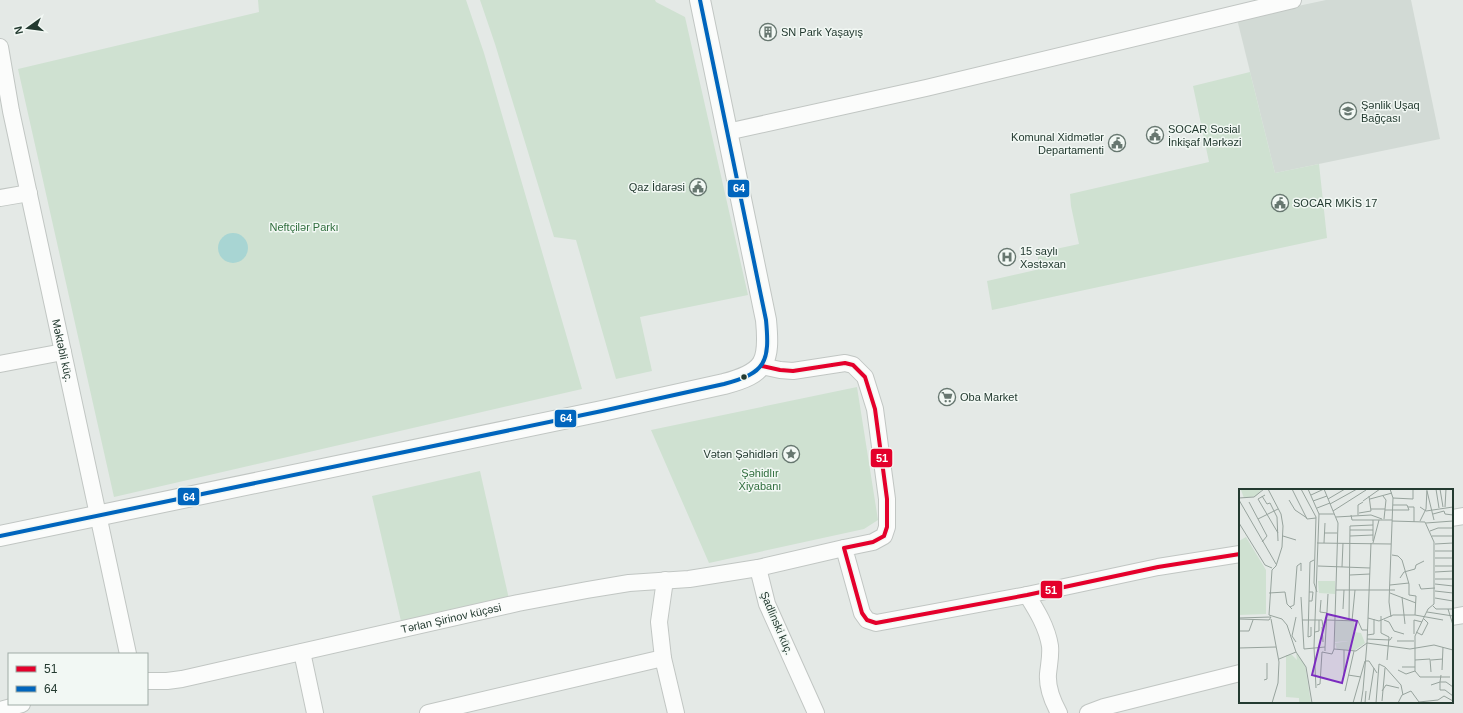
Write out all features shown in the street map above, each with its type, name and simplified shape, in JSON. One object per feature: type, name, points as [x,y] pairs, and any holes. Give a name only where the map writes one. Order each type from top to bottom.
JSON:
[{"type":"street","points":[[0,536],[602,411],[741,380],[754,373],[762,366],[766,356],[768,343],[766,320],[700,0]]},
{"type":"street","points":[[727,132],[926,88],[1293,0]]},
{"type":"street","name":"Məktəbli küç.","points":[[0,47],[5,112],[29,193],[128,653]]},
{"type":"street","points":[[0,198],[29,193]]},
{"type":"street","points":[[0,364],[63,352]]},
{"type":"street","points":[[758,568],[873,542],[884,536],[887,527],[886,499],[875,409],[866,377],[854,365],[844,363],[793,371],[762,366]]},
{"type":"street","points":[[1453,518],[1463,516]]},
{"type":"street","points":[[844,548],[862,613],[867,620],[876,623],[1027,595],[1158,567],[1239,554]]},
{"type":"street","name":"Tərlan Şirinov küçəsi","points":[[148,681],[182,679],[579,591],[606,586],[696,578],[758,568]]},
{"type":"street","name":"Şadlinski küç.","points":[[758,568],[767,604],[816,713]]},
{"type":"street","points":[[665,580],[659,622],[663,658],[676,713]]},
{"type":"street","points":[[1027,595],[1042,620],[1050,646],[1051,660],[1048,676],[1050,692],[1058,713]]},
{"type":"street","points":[[1453,618],[1463,614]]},
{"type":"street","points":[[302,652],[315,713]]},
{"type":"street","points":[[428,713],[663,658]]},
{"type":"street","points":[[1088,713],[1104,706],[1239,673]]},
{"type":"street","points":[[0,710],[18,705]]},
{"type":"shaded area","points":[[1326,0],[1411,0],[1440,139],[1275,173],[1237,19]]},
{"type":"green space","name":"Neftçilər Parkı","points":[[258,0],[466,0],[484,53],[582,389],[114,497],[18,69],[259,12]]},
{"type":"green space","points":[[480,0],[655,0],[656,2],[685,17],[748,295],[640,317],[652,371],[616,379],[576,240],[554,237],[495,44]]},
{"type":"green space","points":[[1250,72],[1275,173],[1319,164],[1327,238],[992,310],[987,281],[1040,269],[1037,253],[1079,244],[1070,194],[1209,162],[1193,86]]},
{"type":"green space","name":"Şəhidlır Xiyabanı","points":[[857,387],[878,520],[864,529],[709,563],[651,430]]},
{"type":"green space","points":[[480,471],[509,599],[401,621],[372,496]]},
{"type":"water","points":[[233,233],[244,237],[248,248],[244,259],[233,263],[222,259],[218,248],[222,237]]},
{"type":"transit line","name":"64","points":[[0,536],[602,411],[724,384],[738,380],[757,370],[766,356],[766,320],[700,0]]},
{"type":"transit line","name":"51","points":[[762,366],[793,371],[845,363],[853,365],[865,377],[875,409],[887,499],[887,527],[884,536],[873,542],[844,548],[862,613],[867,620],[876,623],[1027,595],[1158,567],[1239,554]]},
{"type":"place","name":"SN Park Yaşayış","points":[[768,32]]},
{"type":"place","name":"Şənlik Uşaq Bağçası","points":[[1348,111]]},
{"type":"place","name":"SOCAR Sosial İnkişaf Mərkəzi","points":[[1155,135]]},
{"type":"place","name":"Komunal Xidmətlər Departamenti","points":[[1117,143]]},
{"type":"place","name":"Qaz İdarəsi","points":[[698,187]]},
{"type":"place","name":"SOCAR MKİS 17","points":[[1280,203]]},
{"type":"place","name":"15 saylı Xəstəxan","points":[[1007,257]]},
{"type":"place","name":"Oba Market","points":[[947,397]]},
{"type":"place","name":"Vətən Şəhidləri","points":[[791,454]]}]
